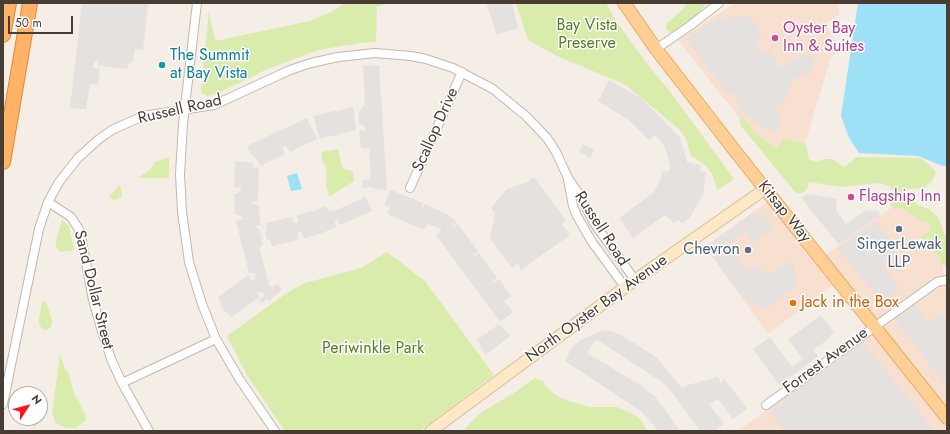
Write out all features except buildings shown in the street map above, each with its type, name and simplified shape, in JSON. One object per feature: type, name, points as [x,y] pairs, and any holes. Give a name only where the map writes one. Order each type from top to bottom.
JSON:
[{"type":"highway","points":[[4,28],[8,3]]},
{"type":"highway","points":[[3,162],[30,3]]},
{"type":"main road","name":"Kitsap Way","points":[[624,3],[656,49],[765,189],[946,415]]},
{"type":"street","points":[[197,3],[186,109],[183,124],[180,174],[185,238],[193,276],[216,339],[240,380],[275,431]]},
{"type":"street","points":[[656,49],[691,25],[719,3]]},
{"type":"street","name":"Russell Road","points":[[3,404],[39,229],[48,202],[59,182],[78,158],[99,139],[124,124],[146,115],[214,105],[290,70],[343,56],[375,53],[411,56],[441,64],[462,72],[493,89],[536,124],[556,152],[568,178],[580,194],[594,223],[634,280]]},
{"type":"street","name":"Scallop Drive","points":[[410,188],[462,72]]},
{"type":"street","name":"Russell Road","points":[[568,178],[570,196],[578,216],[592,242],[625,288]]},
{"type":"street","name":"North Oyster Bay Avenue","points":[[431,431],[634,280],[765,189]]},
{"type":"street","name":"Sand Dollar Street","points":[[48,202],[71,216],[80,231],[87,272],[101,328],[111,359],[122,383],[149,431]]},
{"type":"street","name":"Forrest Avenue","points":[[766,405],[937,282],[947,280]]},
{"type":"street","points":[[122,383],[216,339]]},
{"type":"shaded area","points":[[82,3],[148,4],[143,50],[135,49],[133,63],[129,63],[128,69],[98,66],[99,59],[94,63],[92,68],[100,69],[98,85],[90,84],[86,109],[70,108]]},
{"type":"shaded area","points":[[486,3],[512,3],[518,28],[497,35]]},
{"type":"shaded area","points":[[737,3],[839,3],[839,15],[825,24],[841,50],[831,57],[805,143],[794,140],[780,146],[770,157],[678,40]]},
{"type":"shaded area","points":[[722,17],[730,22],[728,17],[751,17],[762,37],[756,40],[762,53],[769,50],[779,68],[804,54],[815,58],[810,75],[802,73],[795,78],[790,85],[784,105],[778,103],[776,111],[782,112],[776,132],[763,126],[761,127],[746,115],[735,100],[740,96],[736,91],[728,95],[686,38]]},
{"type":"shaded area","points":[[379,65],[387,190],[370,187],[363,188],[362,180],[371,179],[369,149],[361,148],[359,131],[366,130],[363,125],[359,124],[359,112],[364,106],[365,100],[363,66]]},
{"type":"shaded area","points":[[609,80],[641,98],[680,137],[687,162],[701,165],[700,171],[706,172],[703,195],[690,217],[682,224],[679,220],[674,223],[665,215],[633,238],[619,218],[654,192],[661,178],[662,171],[668,172],[670,168],[664,145],[655,135],[649,140],[629,120],[598,101]]},
{"type":"shaded area","points":[[353,107],[356,130],[320,139],[313,116]]},
{"type":"shaded area","points":[[307,118],[317,139],[290,152],[286,146],[282,147],[285,154],[260,166],[257,160],[250,153],[247,146]]},
{"type":"shaded area","points":[[583,144],[594,150],[590,158],[579,151]]},
{"type":"shaded area","points":[[235,161],[254,163],[252,168],[259,168],[258,201],[252,202],[251,204],[258,205],[261,225],[255,226],[260,231],[263,245],[260,249],[269,285],[272,287],[278,284],[282,290],[269,301],[267,299],[262,303],[259,300],[265,295],[258,292],[257,293],[260,297],[231,317],[227,312],[226,313],[220,304],[221,302],[218,297],[248,275],[251,280],[254,280],[257,273],[249,273],[236,221],[243,220],[241,216],[235,214],[234,194],[239,192],[242,188],[234,187]]},
{"type":"shaded area","points":[[534,177],[566,220],[562,224],[570,235],[521,270],[518,264],[512,268],[490,239],[495,213],[491,208],[507,189],[527,182]]},
{"type":"shaded area","points":[[391,190],[423,203],[421,210],[425,204],[447,214],[457,222],[452,227],[458,224],[478,251],[473,256],[474,257],[479,253],[497,278],[492,282],[493,283],[499,279],[511,296],[504,301],[513,312],[500,322],[436,235],[441,231],[441,229],[428,224],[424,230],[387,214],[390,207],[384,205]]},
{"type":"shaded area","points":[[807,194],[837,199],[836,210],[846,224],[866,210],[878,211],[880,212],[879,216],[839,245],[801,198]]},
{"type":"shaded area","points":[[365,195],[372,211],[340,225],[338,219],[334,220],[337,227],[317,235],[304,238],[301,231],[297,233],[298,240],[272,246],[270,240],[267,240],[265,231],[267,230],[266,223],[292,217],[294,223],[298,222],[297,215],[326,206],[329,212],[334,211],[361,199]]},
{"type":"shaded area","points":[[771,199],[837,282],[768,334],[705,247]]},
{"type":"shaded area","points":[[902,200],[936,227],[945,279],[947,282],[947,415],[823,257]]},
{"type":"shaded area","points":[[753,212],[758,216],[763,214],[773,227],[753,243],[744,232],[729,244],[729,246],[748,271],[757,264],[767,277],[789,261],[794,267],[794,280],[798,285],[764,310],[760,304],[752,306],[744,295],[742,296],[705,247]]},
{"type":"shaded area","points":[[876,221],[898,252],[882,264],[900,289],[882,303],[838,248]]},
{"type":"shaded area","points":[[914,304],[928,323],[941,314],[947,322],[947,386],[894,319]]},
{"type":"shaded area","points":[[821,315],[834,333],[813,350],[819,356],[779,385],[753,349],[770,337],[792,367],[803,359],[788,339]]},
{"type":"shaded area","points":[[499,324],[510,336],[486,355],[477,340]]},
{"type":"shaded area","points":[[603,330],[621,335],[656,357],[682,388],[718,377],[721,384],[724,378],[747,409],[733,419],[718,399],[709,404],[724,424],[714,431],[700,431],[668,387],[596,339],[587,353],[645,388],[645,390],[655,396],[680,431],[658,431],[642,412],[565,361],[572,347],[581,340]]},
{"type":"shaded area","points":[[875,330],[947,423],[947,431],[738,431]]},
{"type":"shaded area","points":[[862,341],[934,431],[784,431],[769,410]]},
{"type":"green space","points":[[345,3],[390,3],[375,7],[377,10],[376,42],[318,50],[265,70],[215,94],[207,96],[202,93],[201,87],[209,11],[215,41],[310,21],[333,11]]},
{"type":"green space","name":"Bay Vista Preserve","points":[[516,3],[606,3],[616,21],[734,179],[731,181],[732,182],[717,190],[712,173],[703,163],[691,156],[686,139],[680,130],[626,85],[557,56],[528,40]]},
{"type":"green space","points":[[687,3],[707,3],[695,17],[670,33],[666,29],[667,23],[683,9]]},
{"type":"green space","points":[[743,118],[757,134],[777,150],[783,138],[805,143],[809,160],[817,162],[824,159],[833,159],[843,167],[856,157],[920,158],[926,162],[936,172],[932,181],[924,188],[903,189],[902,195],[910,198],[918,205],[929,209],[938,217],[947,240],[947,266],[942,264],[938,255],[929,249],[925,248],[917,251],[913,246],[916,241],[932,229],[928,223],[917,219],[913,214],[902,208],[893,207],[890,204],[895,194],[890,186],[878,183],[840,187],[809,182],[807,189],[803,193],[796,193],[741,126],[739,120]]},
{"type":"green space","points":[[338,149],[343,169],[353,171],[354,181],[329,197],[326,184],[326,168],[322,160],[322,152]]},
{"type":"green space","points":[[169,157],[169,178],[139,178],[150,170],[155,162]]},
{"type":"green space","points":[[120,184],[122,196],[113,200],[109,197]]},
{"type":"green space","points":[[62,220],[69,226],[74,250],[60,252],[56,247],[56,241]]},
{"type":"green space","name":"Periwinkle Park","points":[[387,252],[425,281],[494,375],[420,431],[285,431],[248,377],[227,336],[288,292],[305,283],[361,268]]},
{"type":"green space","points":[[44,301],[47,304],[52,321],[51,327],[47,330],[44,330],[39,325],[41,306],[42,302]]},
{"type":"green space","points":[[60,354],[65,369],[69,373],[73,391],[86,416],[83,423],[75,428],[61,426],[55,422],[52,413]]},
{"type":"green space","points":[[535,378],[543,381],[554,394],[563,399],[589,407],[617,407],[629,412],[641,420],[647,431],[463,431],[479,414],[517,391]]},
{"type":"water","points":[[858,3],[947,3],[947,166],[943,166],[918,156],[859,153],[849,138],[841,116]]},
{"type":"water","points":[[297,173],[302,189],[291,191],[287,176]]},
{"type":"place","name":"Oyster Bay Inn & Suites","points":[[775,38]]},
{"type":"place","name":"The Summit at Bay Vista","points":[[162,65]]},
{"type":"place","name":"Flagship Inn","points":[[851,197]]},
{"type":"place","name":"SingerLewak LLP","points":[[899,229]]},
{"type":"place","name":"Chevron","points":[[748,250]]},
{"type":"place","name":"Jack in the Box","points":[[793,303]]}]
